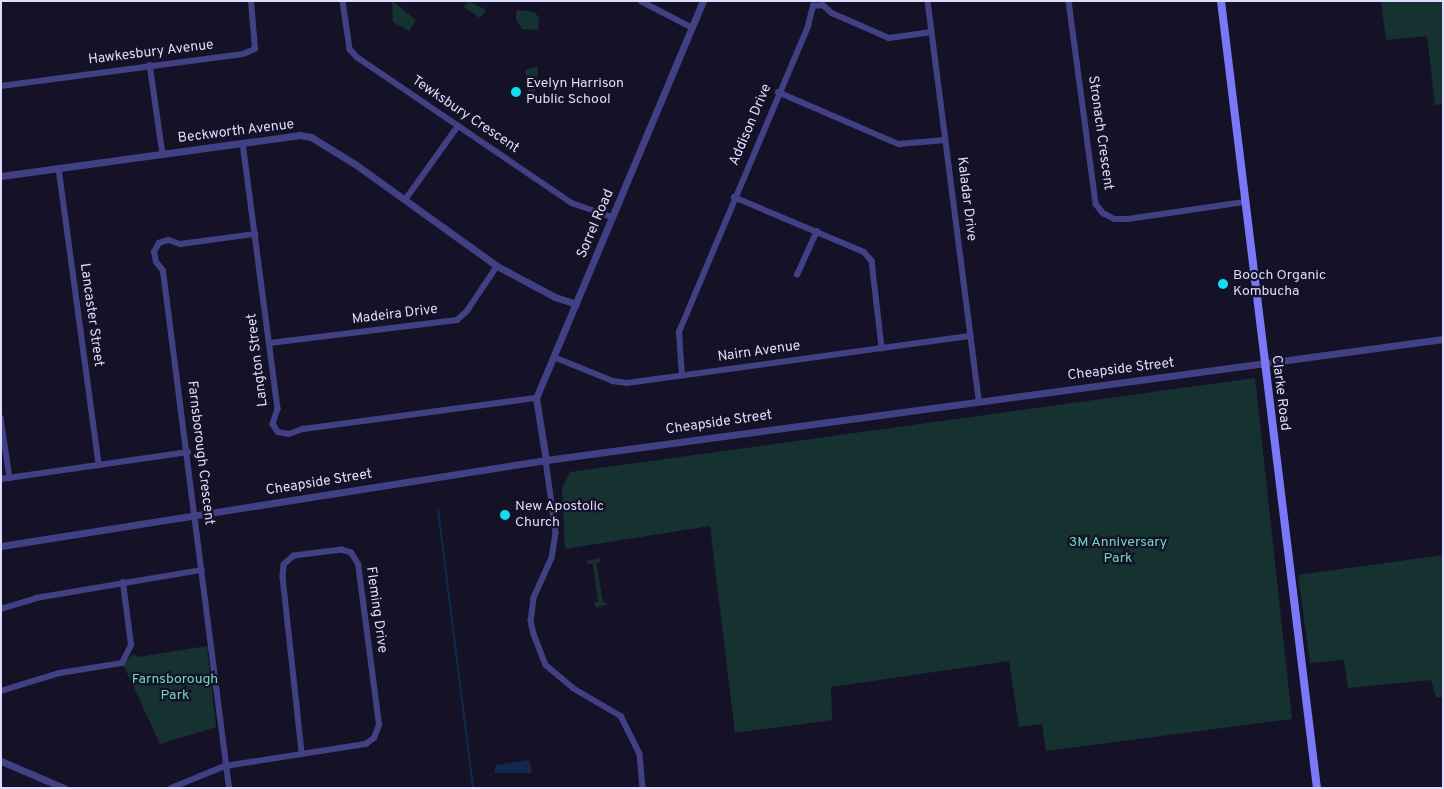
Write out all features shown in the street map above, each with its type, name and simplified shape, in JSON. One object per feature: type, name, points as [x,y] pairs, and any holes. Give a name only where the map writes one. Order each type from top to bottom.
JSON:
[{"type":"main road","name":"Clarke Road","points":[[1220,1],[1317,788]]},
{"type":"street","name":"Hawkesbury Avenue","points":[[1,86],[243,54],[255,49],[251,1]]},
{"type":"street","name":"Tewksbury Crescent","points":[[343,1],[350,49],[357,57],[572,204],[612,218]]},
{"type":"street","points":[[641,1],[692,27]]},
{"type":"street","name":"Sorrel Road","points":[[536,398],[703,1]]},
{"type":"street","name":"Kaladar Drive","points":[[928,1],[970,336],[980,400]]},
{"type":"street","name":"Stronach Crescent","points":[[1069,1],[1096,204],[1103,213],[1115,219],[1128,219],[1244,202]]},
{"type":"street","name":"Addison Drive","points":[[682,376],[679,332],[778,92],[808,26],[813,6],[823,5],[832,13],[889,38],[932,32]]},
{"type":"street","points":[[150,65],[162,154]]},
{"type":"street","points":[[778,92],[899,144],[945,140]]},
{"type":"street","points":[[405,200],[458,126]]},
{"type":"street","name":"Beckworth Avenue","points":[[1,176],[300,135],[311,137],[322,142],[497,266],[555,297],[576,304]]},
{"type":"street","name":"Langton Street","points":[[243,143],[278,409],[273,424],[278,432],[289,434],[303,429],[536,398]]},
{"type":"street","name":"Lancaster Street","points":[[59,168],[99,465]]},
{"type":"street","points":[[734,197],[864,252],[872,261],[882,348]]},
{"type":"street","points":[[798,275],[816,232]]},
{"type":"street","name":"Farnsborough Crescent","points":[[229,788],[188,452],[163,271],[156,262],[154,252],[159,242],[169,240],[180,244],[255,234]]},
{"type":"street","name":"Madeira Drive","points":[[270,343],[457,320],[467,311],[497,266]]},
{"type":"street","name":"Nairn Avenue","points":[[554,357],[627,383],[970,336]]},
{"type":"street","name":"Cheapside Street","points":[[1,546],[546,460],[1443,339]]},
{"type":"street","points":[[536,398],[556,534],[552,558],[534,598],[532,621],[534,634],[546,665],[573,688],[621,716],[640,754],[643,788]]},
{"type":"street","points":[[1,418],[10,478]]},
{"type":"street","points":[[1,479],[188,452]]},
{"type":"street","name":"Fleming Drive","points":[[171,788],[225,766],[366,744],[374,738],[378,726],[358,564],[351,553],[342,550],[294,556],[284,565],[282,577],[302,753]]},
{"type":"street","points":[[1,609],[23,601],[202,570]]},
{"type":"street","points":[[1,691],[47,676],[122,663],[131,646],[123,583]]},
{"type":"street","points":[[1,761],[64,788]]},
{"type":"green space","points":[[392,1],[416,20],[409,31],[393,22]]},
{"type":"green space","points":[[469,1],[486,10],[480,18],[464,7]]},
{"type":"green space","points":[[1381,1],[1443,1],[1443,104],[1435,105],[1427,36],[1386,40]]},
{"type":"green space","points":[[517,10],[535,12],[539,18],[538,30],[522,29],[516,20]]},
{"type":"green space","points":[[538,66],[536,90],[533,95],[528,91],[525,70]]},
{"type":"green space","name":"3M Anniversary Park","points":[[1255,378],[1292,719],[1046,751],[1042,724],[1019,727],[1009,661],[831,687],[832,720],[735,733],[710,526],[565,549],[562,487],[570,472]]},
{"type":"green space","points":[[1443,555],[1443,697],[1436,697],[1431,680],[1348,688],[1344,660],[1310,663],[1298,575]]},
{"type":"green space","points":[[599,558],[601,562],[596,563],[603,602],[608,604],[596,608],[594,603],[598,602],[593,564],[587,564],[587,561]]},
{"type":"green space","name":"Farnsborough Park","points":[[207,646],[216,727],[160,744],[123,664],[133,654],[138,657]]},
{"type":"water","points":[[530,761],[532,773],[494,773],[496,765]]},
{"type":"waterway","points":[[438,510],[473,788]]},
{"type":"place","name":"Evelyn Harrison Public School","points":[[516,92]]},
{"type":"place","name":"Booch Organic Kombucha","points":[[1223,284]]},
{"type":"place","name":"New Apostolic Church","points":[[505,515]]}]
